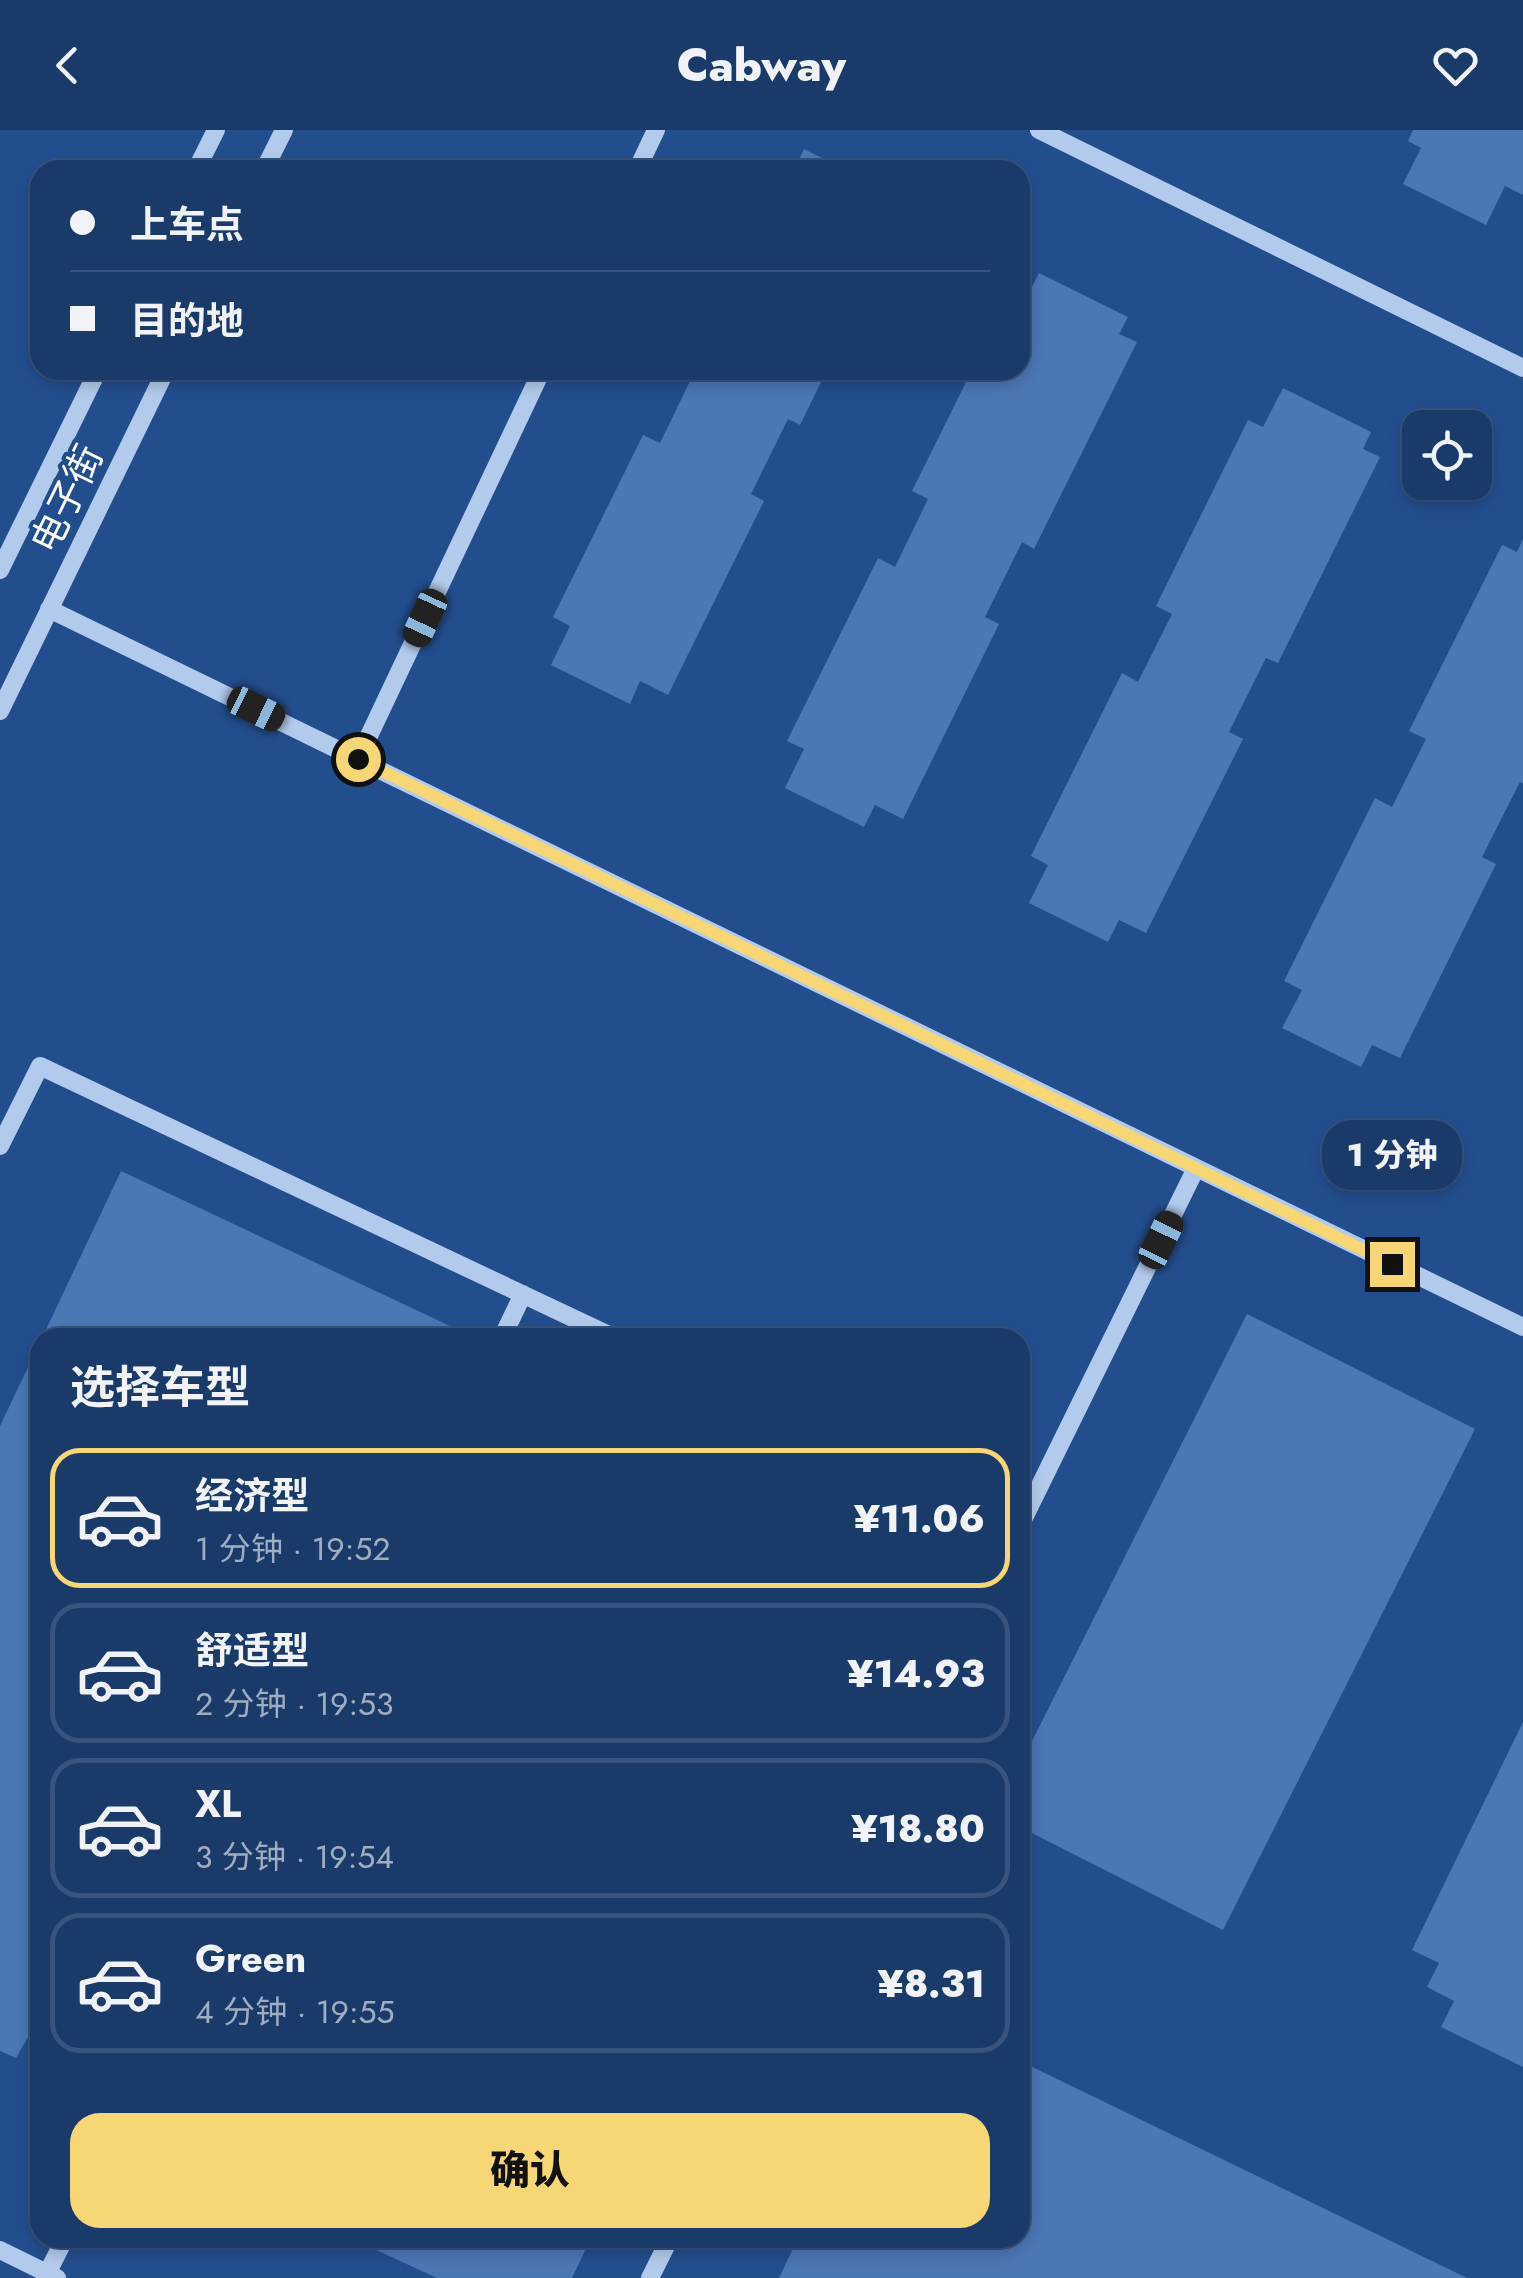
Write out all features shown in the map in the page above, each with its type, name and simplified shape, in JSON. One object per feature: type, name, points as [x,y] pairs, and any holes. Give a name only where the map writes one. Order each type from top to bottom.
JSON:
[{"type":"street","points":[[201,160],[216,130]]},
{"type":"street","points":[[269,160],[284,130]]},
{"type":"street","points":[[642,160],[656,130]]},
{"type":"street","points":[[1039,130],[1523,368]]},
{"type":"street","name":"电子街","points":[[0,570],[93,380]]},
{"type":"street","name":"电子街","points":[[0,712],[161,380]]},
{"type":"street","points":[[358,759],[537,380]]},
{"type":"street","points":[[49,608],[1523,1327]]},
{"type":"street","points":[[0,1146],[40,1066],[594,1328]]},
{"type":"street","points":[[1030,1506],[1196,1168]]},
{"type":"street","points":[[507,1328],[523,1294]]},
{"type":"street","points":[[0,2250],[50,2276],[61,2248]]},
{"type":"street","points":[[650,2278],[665,2248]]},
{"type":"building","points":[[1413,130],[1523,130],[1523,195],[1505,186],[1486,225],[1403,184],[1421,148],[1408,141]]},
{"type":"building","points":[[804,149],[826,160],[799,160]]},
{"type":"building","points":[[1039,273],[1128,317],[1119,334],[1137,342],[1034,549],[1022,542],[985,617],[999,624],[903,819],[875,805],[864,827],[785,788],[804,749],[787,741],[878,558],[895,567],[928,499],[912,491],[967,380],[1030,380],[1030,291]]},
{"type":"building","points":[[691,380],[822,380],[800,425],[788,419],[751,494],[764,501],[668,695],[640,681],[630,704],[551,665],[570,626],[553,617],[643,435],[660,443]]},
{"type":"building","points":[[1283,388],[1371,432],[1363,449],[1380,457],[1278,663],[1266,658],[1229,732],[1243,739],[1146,933],[1119,920],[1108,942],[1029,903],[1048,865],[1031,856],[1122,673],[1138,682],[1172,614],[1156,606],[1248,420],[1263,427]]},
{"type":"building","points":[[1523,539],[1523,784],[1520,782],[1482,857],[1496,864],[1400,1058],[1372,1045],[1361,1067],[1282,1028],[1302,990],[1284,981],[1375,798],[1392,807],[1426,739],[1409,731],[1502,545],[1517,552]]},
{"type":"building","points":[[121,1171],[450,1326],[449,1328],[47,1328]]},
{"type":"building","points":[[1247,1314],[1475,1429],[1223,1930],[1030,1832],[1030,1745]]},
{"type":"building","points":[[30,1363],[30,2034],[16,2058],[0,2051],[0,1426]]},
{"type":"building","points":[[1523,1722],[1523,2067],[1441,2027],[1454,2001],[1427,1987],[1439,1963],[1412,1950]]},
{"type":"building","points":[[1030,2066],[1467,2278],[779,2278],[793,2248],[1030,2248]]},
{"type":"building","points":[[372,2248],[586,2248],[572,2278],[437,2278]]},
{"type":"route","points":[[358,759],[1392,1264]]}]
